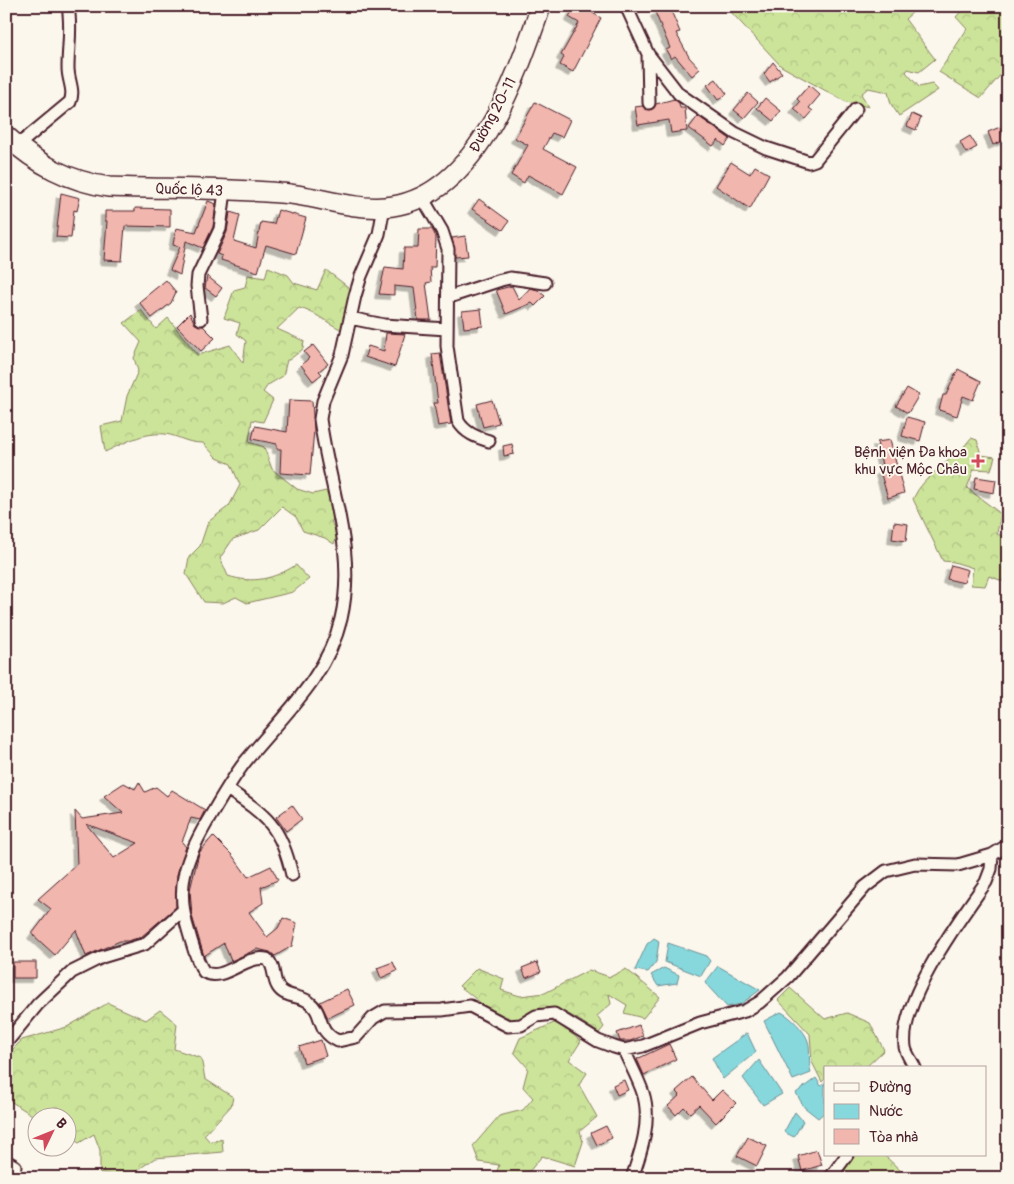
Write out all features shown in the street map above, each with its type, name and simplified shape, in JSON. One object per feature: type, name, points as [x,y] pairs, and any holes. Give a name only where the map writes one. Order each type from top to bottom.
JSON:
[{"type":"highway","name":"Đường 20-11","points":[[384,207],[409,203],[422,197],[442,184],[471,157],[482,140],[512,81],[542,6]]},
{"type":"highway","name":"Quốc lộ 43","points":[[11,141],[49,169],[85,184],[109,187],[286,193],[361,206],[384,207]]},
{"type":"street","points":[[11,141],[70,102],[73,95],[68,69],[72,32],[68,6]]},
{"type":"street","points":[[626,6],[648,54],[679,94],[730,130],[766,148],[809,162],[820,154],[856,109]]},
{"type":"street","points":[[648,54],[649,103]]},
{"type":"street","points":[[201,319],[197,286],[198,276],[220,229],[225,191]]},
{"type":"street","points":[[422,197],[446,239],[449,297],[447,346],[458,421],[472,435],[489,441]]},
{"type":"street","points":[[384,207],[379,234],[361,276],[342,355],[323,401],[320,418],[330,474],[341,514],[345,558],[341,620],[328,657],[317,678],[244,764],[193,846],[182,880],[182,911],[196,958],[204,972],[212,975],[217,974],[253,958],[267,958],[271,963],[277,987],[286,995],[308,1001],[316,1009],[323,1031],[338,1041],[356,1036],[373,1018],[385,1011],[442,1010],[470,1006],[508,1026],[521,1025],[536,1016],[554,1014],[598,1041],[624,1050],[643,1046],[700,1023],[746,1011],[760,1002],[788,977],[865,887],[886,871],[915,864],[958,865],[992,855],[1008,845]]},
{"type":"street","points":[[449,297],[510,278],[545,283]]},
{"type":"street","points":[[350,318],[384,325],[447,329]]},
{"type":"street","points":[[227,789],[272,824],[286,847],[292,875]]},
{"type":"street","points":[[914,1066],[906,1048],[911,1008],[922,981],[986,882],[991,869],[992,855]]},
{"type":"street","points":[[6,1043],[38,1004],[72,972],[102,957],[145,944],[182,911]]},
{"type":"street","points":[[624,1050],[642,1092],[647,1123],[632,1178]]},
{"type":"street","points":[[830,1178],[846,1156]]},
{"type":"street","points":[[6,1161],[15,1166],[13,1178]]},
{"type":"green space","points":[[729,6],[920,6],[905,19],[935,59],[919,72],[908,69],[906,72],[919,87],[932,84],[938,90],[899,116],[891,104],[888,92],[868,88],[861,94],[869,107],[846,102],[781,66],[731,12]]},
{"type":"green space","points":[[966,6],[1008,6],[1008,66],[981,98],[939,72],[967,29],[956,17]]},
{"type":"green space","points":[[268,267],[288,275],[294,283],[317,290],[326,270],[352,290],[342,330],[299,308],[277,329],[304,341],[303,349],[287,360],[283,376],[268,385],[263,392],[273,400],[263,422],[252,420],[249,442],[264,447],[272,469],[297,489],[313,494],[326,491],[335,507],[336,515],[331,522],[338,535],[334,544],[325,538],[303,531],[296,517],[282,507],[259,530],[233,539],[220,558],[228,576],[246,580],[263,579],[280,574],[296,565],[309,579],[293,592],[247,603],[236,597],[223,603],[204,602],[186,574],[189,557],[200,546],[208,522],[229,506],[240,485],[231,464],[217,458],[203,443],[192,442],[165,434],[141,436],[105,452],[101,426],[122,421],[127,396],[138,371],[134,358],[141,342],[124,323],[141,310],[156,329],[168,318],[198,355],[230,345],[243,363],[246,341],[237,334],[240,323],[224,318],[234,290],[245,287],[248,275],[265,278]]},
{"type":"green space","points":[[971,438],[977,440],[981,455],[995,457],[991,470],[974,469],[967,488],[1001,514],[997,533],[1008,541],[1008,583],[989,576],[985,586],[971,585],[973,568],[954,562],[943,561],[913,499],[925,481]]},
{"type":"green space","points":[[477,968],[504,979],[501,990],[520,996],[545,993],[589,970],[610,977],[626,969],[660,997],[643,1018],[624,1013],[627,1005],[609,994],[611,1004],[597,1016],[604,1027],[599,1033],[559,1010],[541,1009],[518,1019],[507,1020],[490,1010],[459,986]]},
{"type":"green space","points":[[790,988],[825,1019],[847,1013],[870,1023],[884,1050],[867,1066],[824,1066],[824,1080],[822,1082],[812,1062],[810,1034],[778,1000]]},
{"type":"green space","points":[[108,1003],[146,1020],[160,1010],[177,1024],[174,1049],[201,1058],[205,1079],[233,1097],[231,1106],[204,1135],[210,1142],[222,1139],[223,1152],[155,1158],[129,1176],[100,1173],[100,1150],[94,1134],[78,1142],[78,1106],[28,1106],[28,1112],[7,1099],[6,1056],[22,1040],[67,1027]]},
{"type":"green space","points":[[556,1022],[581,1041],[569,1060],[587,1073],[579,1085],[597,1117],[580,1131],[583,1142],[575,1166],[542,1156],[528,1173],[516,1174],[519,1178],[495,1178],[499,1165],[479,1162],[473,1146],[499,1116],[523,1110],[533,1098],[523,1087],[528,1068],[514,1052],[520,1038]]},
{"type":"green space","points":[[855,1156],[885,1156],[902,1172],[916,1178],[844,1178],[840,1174]]},
{"type":"water","points":[[654,938],[659,941],[656,962],[648,972],[635,970],[647,944]]},
{"type":"water","points":[[668,943],[706,956],[710,961],[701,976],[665,962]]},
{"type":"water","points":[[718,966],[760,990],[741,1004],[727,1007],[705,983]]},
{"type":"water","points":[[664,968],[679,975],[677,983],[658,986],[651,975]]},
{"type":"water","points":[[781,1012],[801,1028],[809,1045],[811,1073],[793,1080],[764,1021]]},
{"type":"water","points":[[747,1033],[756,1052],[723,1079],[712,1058]]},
{"type":"water","points":[[759,1060],[782,1094],[763,1105],[743,1078]]},
{"type":"water","points":[[816,1078],[821,1086],[824,1084],[824,1113],[818,1118],[804,1107],[796,1093]]},
{"type":"water","points":[[795,1112],[803,1121],[794,1137],[784,1132]]},
{"type":"building","points":[[575,6],[581,6],[601,18],[573,72],[560,65],[564,57],[561,55],[579,23],[569,17]]},
{"type":"building","points":[[669,6],[680,32],[676,33],[689,57],[700,69],[692,76],[675,56],[671,59],[666,50],[670,48],[655,12]]},
{"type":"building","points":[[773,62],[782,73],[770,82],[764,74]]},
{"type":"building","points":[[716,79],[727,94],[718,100],[707,85]]},
{"type":"building","points":[[809,85],[820,95],[809,108],[813,111],[806,119],[794,109],[800,102],[797,99]]},
{"type":"building","points":[[748,93],[758,102],[744,118],[734,110]]},
{"type":"building","points":[[765,98],[781,111],[773,121],[757,108]]},
{"type":"building","points":[[674,99],[679,103],[680,108],[685,108],[687,131],[671,133],[669,120],[638,125],[635,107],[642,106],[650,110],[656,104]]},
{"type":"building","points":[[535,102],[570,120],[562,137],[552,133],[543,149],[577,167],[563,194],[528,175],[524,183],[511,175],[528,145],[515,138]]},
{"type":"building","points":[[912,114],[921,118],[916,130],[907,126]]},
{"type":"building","points":[[698,116],[730,139],[725,146],[718,140],[713,146],[689,128]]},
{"type":"building","points":[[1000,127],[1005,140],[993,145],[988,132]]},
{"type":"building","points":[[970,136],[977,147],[966,153],[960,142]]},
{"type":"building","points":[[731,162],[750,174],[755,166],[769,174],[750,209],[716,186]]},
{"type":"building","points":[[61,193],[80,198],[77,211],[74,210],[71,238],[56,237]]},
{"type":"building","points":[[479,199],[509,221],[503,230],[472,209]]},
{"type":"building","points":[[208,201],[216,204],[213,227],[203,248],[186,241],[180,275],[170,270],[180,247],[173,245],[176,228],[196,232]]},
{"type":"building","points":[[135,208],[170,209],[170,227],[125,226],[122,261],[104,260],[107,221],[105,221],[105,211],[135,211]]},
{"type":"building","points":[[278,210],[306,218],[296,254],[266,245],[258,272],[221,260],[222,256],[217,254],[227,232],[230,212],[240,215],[234,241],[256,248],[261,222],[274,224]]},
{"type":"building","points":[[419,229],[432,229],[436,237],[435,267],[430,267],[431,282],[426,283],[431,320],[418,320],[414,288],[394,286],[394,295],[379,294],[385,267],[403,269],[404,248],[418,248]]},
{"type":"building","points":[[465,236],[468,256],[455,257],[452,238]]},
{"type":"building","points":[[207,276],[222,288],[216,296],[205,288]]},
{"type":"building","points":[[166,280],[176,292],[171,303],[152,318],[139,302]]},
{"type":"building","points":[[512,286],[519,300],[530,288],[538,290],[545,296],[535,306],[532,303],[506,314],[496,290]]},
{"type":"building","points":[[481,309],[483,326],[464,328],[462,311]]},
{"type":"building","points":[[190,313],[195,324],[203,326],[215,338],[201,351],[177,326]]},
{"type":"building","points":[[386,333],[405,334],[395,367],[365,357],[368,346],[384,351]]},
{"type":"building","points":[[313,345],[328,364],[319,371],[322,374],[313,381],[301,365],[309,358],[304,352]]},
{"type":"building","points":[[440,353],[451,424],[438,426],[434,403],[438,403],[432,354]]},
{"type":"building","points":[[958,369],[981,381],[973,400],[963,396],[957,416],[939,410],[943,395],[946,395]]},
{"type":"building","points":[[907,388],[919,395],[908,413],[896,406]]},
{"type":"building","points":[[289,400],[312,401],[314,430],[310,475],[280,473],[281,449],[277,449],[277,444],[252,439],[255,426],[287,432]]},
{"type":"building","points":[[492,400],[499,423],[483,427],[477,404]]},
{"type":"building","points":[[907,417],[925,422],[920,441],[902,436]]},
{"type":"building","points":[[890,440],[904,493],[888,498],[880,471],[883,470],[877,442]]},
{"type":"building","points":[[512,444],[514,454],[504,456],[503,446]]},
{"type":"building","points":[[976,477],[996,480],[994,493],[974,489]]},
{"type":"building","points":[[894,522],[908,524],[906,541],[892,539]]},
{"type":"building","points":[[951,565],[968,570],[964,583],[947,579]]},
{"type":"building","points":[[139,782],[145,792],[156,787],[167,796],[172,790],[205,810],[200,820],[191,818],[182,842],[186,847],[177,875],[176,907],[141,937],[120,941],[86,956],[76,930],[55,955],[32,934],[51,909],[38,899],[77,864],[75,811],[82,819],[123,813],[104,796],[124,783],[135,789]],"holes":[[[86,824],[138,843],[114,858]]]},
{"type":"building","points":[[292,805],[302,819],[286,831],[276,817]]},
{"type":"building","points":[[213,836],[232,855],[248,877],[271,866],[278,880],[261,887],[263,903],[249,912],[267,937],[278,928],[283,918],[297,923],[292,946],[275,956],[270,952],[257,949],[231,961],[224,943],[204,956],[192,916],[190,890],[199,853]]},
{"type":"building","points":[[13,962],[36,962],[36,978],[13,978]]},
{"type":"building","points":[[393,962],[397,971],[381,978],[377,968]]},
{"type":"building","points":[[537,962],[541,972],[526,978],[522,968]]},
{"type":"building","points":[[347,989],[355,1005],[328,1018],[320,1002]]},
{"type":"building","points":[[639,1025],[643,1036],[630,1041],[620,1041],[617,1033]]},
{"type":"building","points":[[321,1040],[326,1056],[304,1063],[299,1047]]},
{"type":"building","points":[[669,1044],[676,1059],[644,1075],[637,1059]]},
{"type":"building","points":[[692,1077],[712,1100],[722,1090],[736,1103],[716,1123],[699,1105],[690,1113],[684,1107],[676,1115],[668,1106],[680,1095],[676,1091]]},
{"type":"building","points":[[624,1080],[628,1090],[617,1095],[613,1085]]},
{"type":"building","points":[[606,1126],[612,1138],[597,1145],[591,1133]]},
{"type":"building","points":[[748,1137],[767,1146],[757,1166],[737,1156]]},
{"type":"building","points":[[817,1150],[822,1165],[802,1171],[798,1156]]},
{"type":"place","name":"Bệnh viện Đa khoa khu vực Mộc Châu","points":[[978,461]]}]
